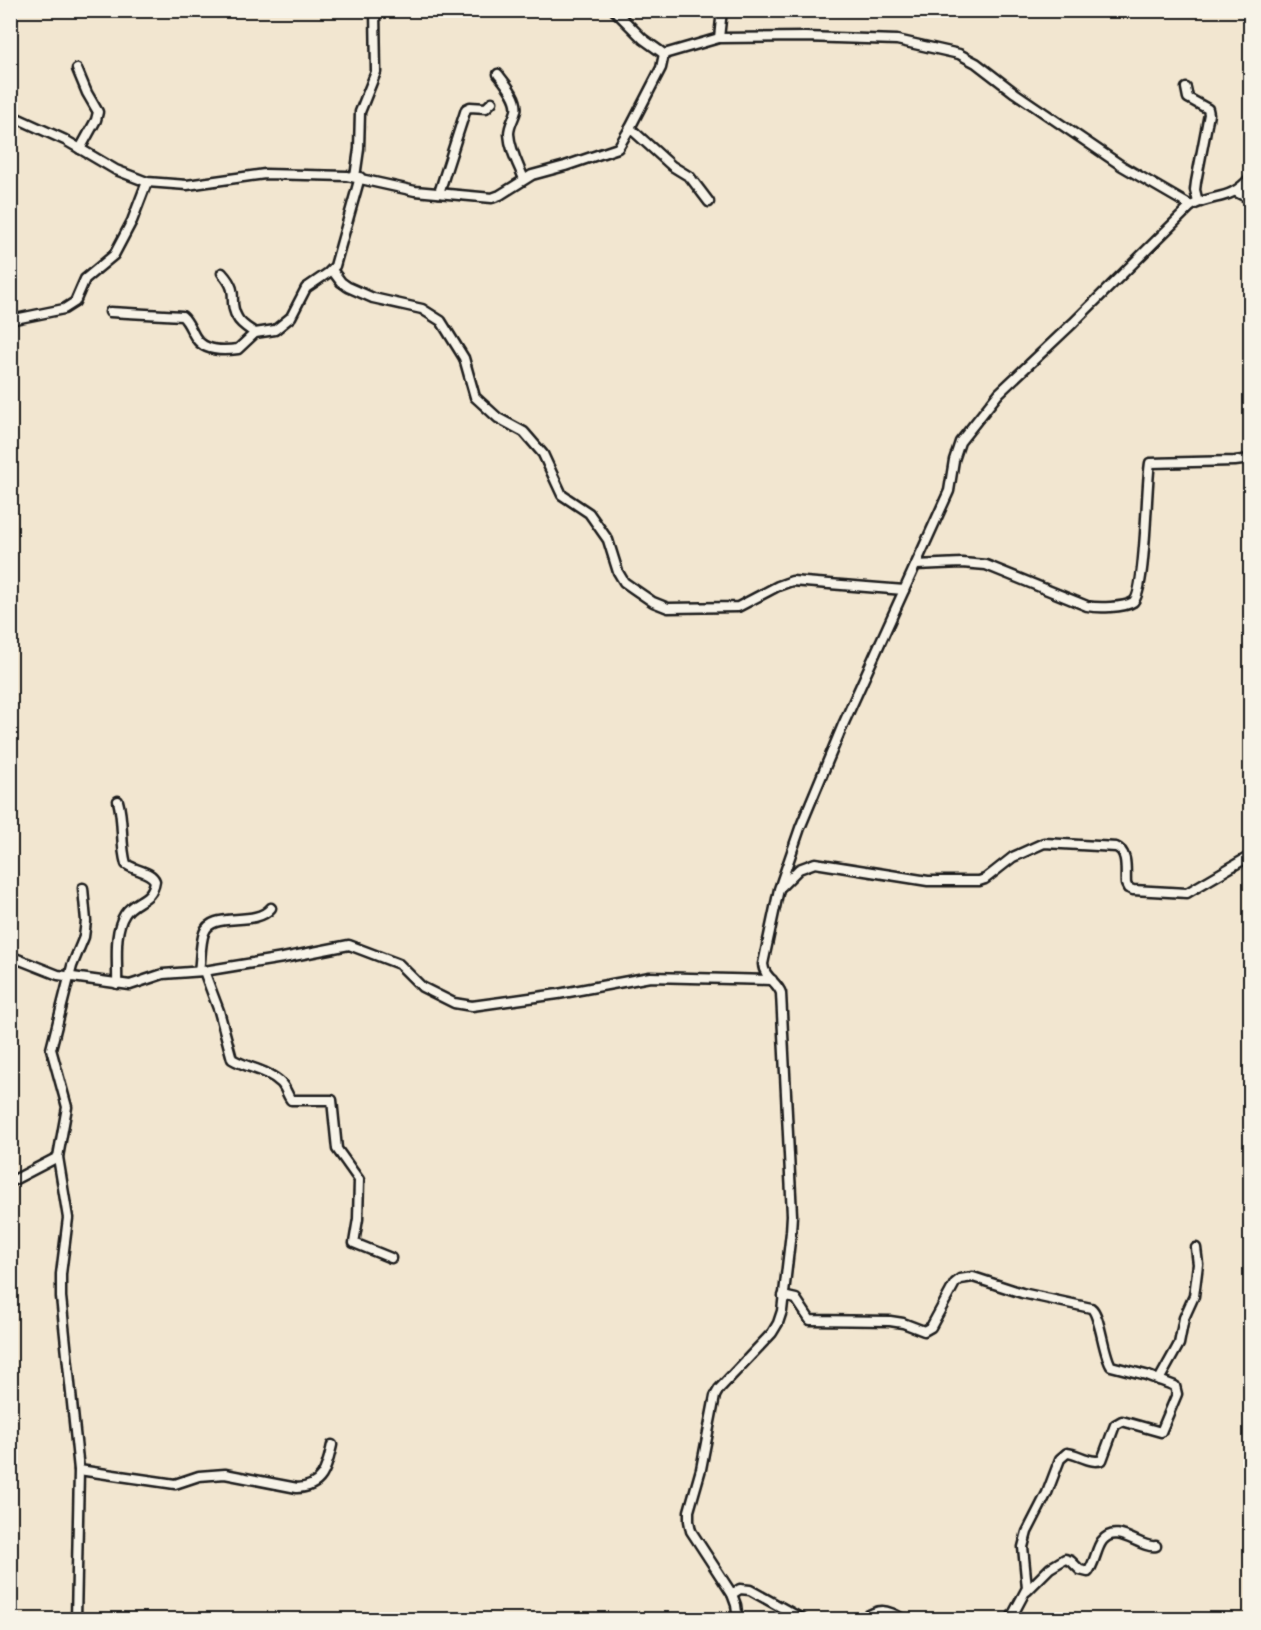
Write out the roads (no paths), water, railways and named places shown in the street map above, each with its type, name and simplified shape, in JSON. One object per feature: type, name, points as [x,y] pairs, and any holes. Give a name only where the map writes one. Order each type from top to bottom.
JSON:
[{"type":"street","points":[[110,312],[182,316],[196,339],[202,344],[214,349],[238,349],[255,333],[275,330],[294,313],[306,288],[332,270],[358,177],[360,112],[376,72],[375,10]]},
{"type":"street","points":[[614,10],[643,39],[664,54]]},
{"type":"street","points":[[719,38],[722,10]]},
{"type":"street","points":[[664,54],[719,38],[886,39],[959,54],[976,63],[1015,93],[1122,166],[1195,204]]},
{"type":"street","points":[[10,115],[57,135],[116,170],[147,182],[187,185],[274,174],[358,177],[415,191],[492,198],[540,172],[613,150],[621,144],[661,68],[664,54]]},
{"type":"street","points":[[77,69],[98,112],[80,149]]},
{"type":"street","points":[[498,74],[516,102],[517,108],[510,125],[509,135],[514,156],[524,179]]},
{"type":"street","points":[[1186,88],[1188,98],[1208,110],[1209,114],[1196,182],[1195,204]]},
{"type":"street","points":[[439,193],[466,110],[470,107],[486,108],[492,102]]},
{"type":"street","points":[[630,128],[672,166],[690,177],[709,202]]},
{"type":"street","points":[[738,1620],[732,1594],[691,1531],[689,1511],[701,1469],[715,1396],[772,1333],[780,1317],[792,1215],[781,993],[779,987],[767,976],[763,964],[779,889],[800,828],[842,727],[949,490],[954,460],[960,442],[1005,386],[1195,204],[1236,192],[1251,178]]},
{"type":"street","points":[[10,320],[64,309],[75,302],[85,279],[114,255],[132,221],[147,182]]},
{"type":"street","points":[[1236,192],[1251,198]]},
{"type":"street","points":[[332,270],[348,287],[373,298],[422,309],[441,321],[464,358],[475,397],[498,418],[524,432],[543,454],[562,495],[589,513],[608,540],[618,572],[624,582],[653,602],[668,608],[738,608],[778,586],[801,580],[904,590]]},
{"type":"street","points":[[222,273],[233,286],[237,318],[255,333]]},
{"type":"street","points":[[916,565],[963,563],[986,565],[1087,606],[1102,608],[1131,603],[1137,596],[1144,548],[1150,463],[1251,459]]},
{"type":"street","points":[[1251,572],[1251,581]]},
{"type":"street","points":[[117,984],[120,924],[131,907],[152,893],[156,881],[152,875],[132,869],[126,864],[122,849],[121,812],[118,801]]},
{"type":"street","points":[[779,889],[799,869],[815,863],[928,881],[979,882],[1013,857],[1036,845],[1050,843],[1122,849],[1125,854],[1128,888],[1180,894],[1192,891],[1251,856]]},
{"type":"street","points":[[76,1620],[79,1470],[61,1297],[61,1274],[68,1218],[58,1157],[67,1107],[51,1049],[69,977],[84,937],[86,921],[83,888]]},
{"type":"street","points":[[271,908],[266,915],[257,918],[215,921],[206,928],[203,935],[202,971],[219,1011],[232,1059],[278,1080],[291,1100],[332,1100],[337,1149],[359,1180],[358,1219],[354,1244],[391,1258]]},
{"type":"street","points":[[10,956],[69,977],[117,984],[138,984],[163,974],[202,971],[349,945],[399,964],[422,987],[454,1003],[472,1006],[558,994],[650,977],[772,980]]},
{"type":"street","points":[[10,1182],[58,1157]]},
{"type":"street","points":[[1159,1380],[1179,1344],[1184,1318],[1194,1296],[1198,1264],[1196,1248]]},
{"type":"street","points":[[783,1296],[796,1299],[810,1320],[890,1321],[924,1331],[931,1327],[955,1283],[960,1279],[973,1277],[1022,1293],[1091,1308],[1097,1313],[1100,1336],[1111,1366],[1159,1380],[1178,1389],[1178,1394],[1161,1432],[1122,1421],[1118,1422],[1102,1461],[1094,1462],[1071,1453],[1067,1453],[1060,1459],[1047,1493],[1024,1540],[1023,1554],[1027,1582],[1025,1594]]},
{"type":"street","points":[[79,1470],[175,1484],[199,1476],[219,1474],[305,1488],[313,1485],[325,1473],[332,1444]]},
{"type":"street","points":[[1010,1620],[1025,1594],[1050,1568],[1065,1559],[1071,1561],[1080,1570],[1088,1572],[1102,1541],[1112,1534],[1129,1537],[1150,1547],[1156,1545]]},
{"type":"street","points":[[732,1594],[740,1589],[750,1590],[804,1620]]},
{"type":"street","points":[[860,1620],[872,1612],[883,1610],[905,1620]]}]
